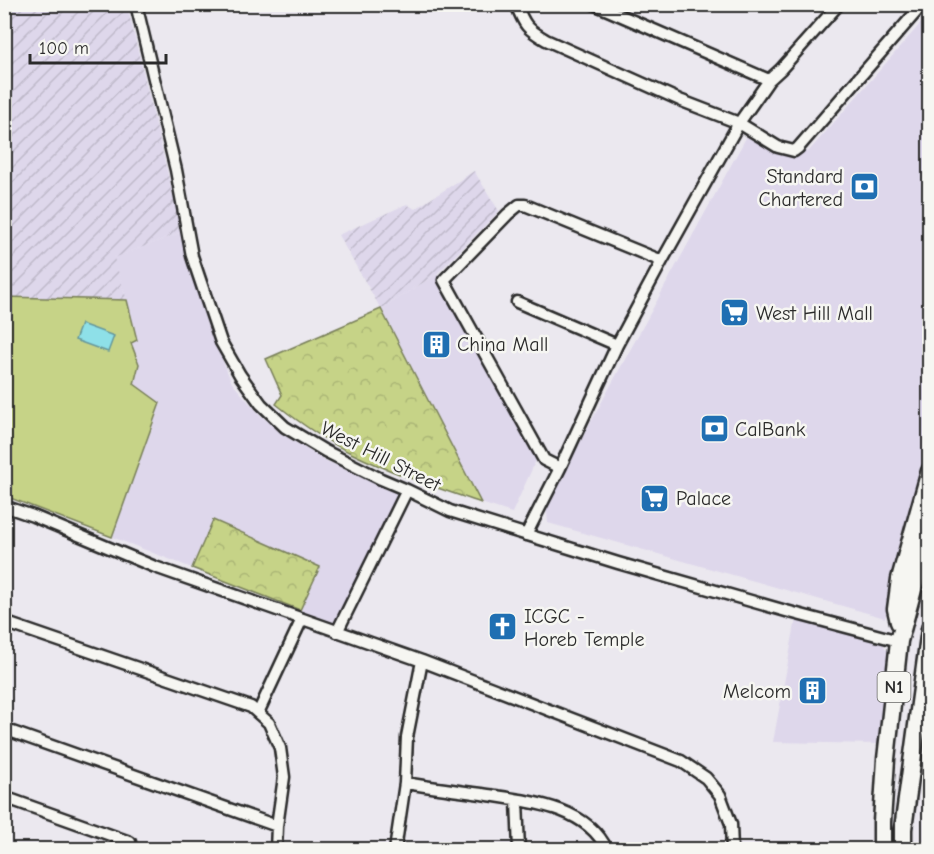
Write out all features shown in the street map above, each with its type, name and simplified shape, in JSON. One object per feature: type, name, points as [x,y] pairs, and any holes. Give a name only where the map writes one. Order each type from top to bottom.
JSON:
[{"type":"highway","points":[[900,637],[896,609],[900,579],[930,471]]},
{"type":"highway","name":"N1","points":[[882,849],[886,759],[900,637],[930,527]]},
{"type":"highway","name":"N1","points":[[903,849],[903,829],[929,630]]},
{"type":"street","name":"West Hill Street","points":[[136,4],[176,170],[192,256],[222,342],[240,375],[261,404],[285,427],[381,480],[450,511],[786,611],[900,637]]},
{"type":"street","points":[[516,4],[523,22],[531,32],[546,40],[739,123],[778,147],[794,151],[922,4]]},
{"type":"street","points":[[594,4],[769,80]]},
{"type":"street","points":[[526,535],[617,345],[739,123],[769,80],[834,6]]},
{"type":"street","points":[[560,468],[544,460],[534,444],[444,280],[508,214],[519,206],[525,205],[662,261]]},
{"type":"street","points":[[517,302],[617,345]]},
{"type":"street","points":[[337,632],[407,490]]},
{"type":"street","points":[[6,510],[33,516],[155,567],[422,661],[681,760],[706,778],[720,795],[731,824],[732,849]]},
{"type":"street","points":[[258,713],[302,619]]},
{"type":"street","points":[[4,622],[250,707],[258,713],[269,723],[280,748],[284,777],[276,849]]},
{"type":"street","points":[[395,849],[405,783],[407,737],[422,661]]},
{"type":"street","points":[[4,729],[277,826]]},
{"type":"street","points":[[405,783],[549,806],[583,821],[602,838],[607,849]]},
{"type":"street","points":[[4,797],[130,842]]},
{"type":"street","points":[[517,800],[519,849]]},
{"type":"shaded area","points":[[5,4],[127,5],[182,232],[114,258],[127,300],[5,297]]},
{"type":"shaded area","points":[[929,14],[929,465],[885,618],[548,523],[546,504],[748,134],[808,152]]},
{"type":"shaded area","points":[[474,171],[499,211],[437,274],[381,309],[338,235],[407,204],[415,209]]},
{"type":"shaded area","points":[[182,232],[214,340],[232,383],[260,415],[290,439],[324,460],[396,490],[398,495],[337,621],[332,622],[300,610],[320,567],[213,520],[192,568],[112,537],[160,404],[134,384],[139,364],[131,343],[137,339],[113,258]]},
{"type":"shaded area","points":[[437,274],[537,458],[512,513],[481,503],[381,309]]},
{"type":"shaded area","points":[[796,619],[881,641],[888,652],[878,744],[773,742]]},
{"type":"green space","points":[[4,297],[127,300],[137,340],[131,343],[139,364],[134,384],[160,403],[112,537],[5,496]]},
{"type":"green space","points":[[381,309],[481,503],[400,474],[353,454],[313,431],[276,404],[282,395],[266,359]]},
{"type":"green space","points":[[213,520],[320,567],[300,610],[192,568]]},
{"type":"water","points":[[81,324],[114,336],[108,352],[75,340]]},
{"type":"place","name":"Standard Chartered","points":[[864,187]]},
{"type":"place","name":"West Hill Mall","points":[[735,313]]},
{"type":"place","name":"China Mall","points":[[436,344]]},
{"type":"place","name":"CalBank","points":[[714,429]]},
{"type":"place","name":"Palace","points":[[655,498]]},
{"type":"place","name":"ICGC - Horeb Temple","points":[[503,627]]},
{"type":"place","name":"Melcom","points":[[812,691]]}]
